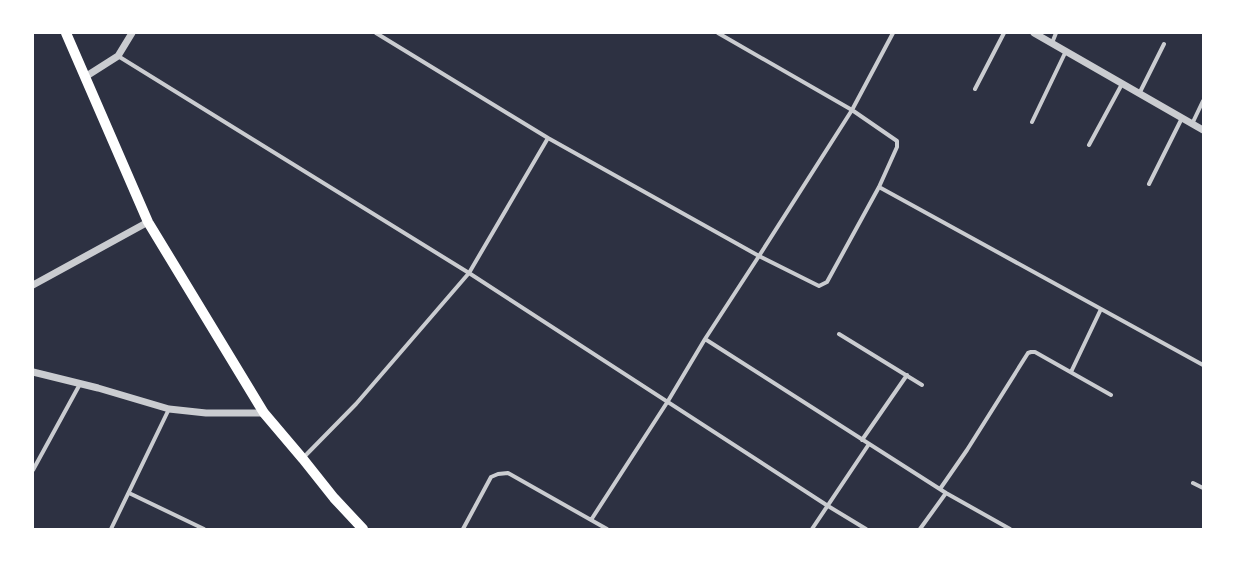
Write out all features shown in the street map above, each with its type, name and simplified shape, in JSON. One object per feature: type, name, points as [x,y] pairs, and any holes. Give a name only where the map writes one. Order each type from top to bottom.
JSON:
[{"type":"main road","points":[[66,33],[148,222],[264,413],[334,498],[363,529]]},
{"type":"street","points":[[85,77],[118,56],[132,33]]},
{"type":"street","points":[[376,33],[548,138],[759,256],[819,286],[827,282],[879,187],[897,147],[897,141],[852,110],[718,33]]},
{"type":"street","points":[[591,520],[852,110],[893,33]]},
{"type":"street","points":[[975,89],[1004,33]]},
{"type":"street","points":[[1034,33],[1203,130]]},
{"type":"street","points":[[1052,43],[1056,33]]},
{"type":"street","points":[[1139,94],[1164,44]]},
{"type":"street","points":[[1032,122],[1066,51]]},
{"type":"street","points":[[118,56],[469,273],[828,506],[866,529]]},
{"type":"street","points":[[1089,145],[1122,84]]},
{"type":"street","points":[[1192,124],[1203,101]]},
{"type":"street","points":[[1149,184],[1182,118]]},
{"type":"street","points":[[303,459],[356,404],[469,273],[548,138]]},
{"type":"street","points":[[879,187],[1203,365]]},
{"type":"street","points":[[33,285],[148,222]]},
{"type":"street","points":[[1071,372],[1101,309]]},
{"type":"street","points":[[839,334],[922,384]]},
{"type":"street","points":[[705,339],[946,493],[1010,529]]},
{"type":"street","points":[[940,489],[967,450],[1028,354],[1031,352],[1034,352],[1111,395]]},
{"type":"street","points":[[33,372],[169,408],[206,413],[264,413]]},
{"type":"street","points":[[862,440],[907,375]]},
{"type":"street","points":[[33,470],[80,384]]},
{"type":"street","points":[[111,529],[169,408]]},
{"type":"street","points":[[812,529],[869,444]]},
{"type":"street","points":[[463,529],[491,477],[498,474],[508,473],[607,529]]},
{"type":"street","points":[[1193,483],[1203,488]]},
{"type":"street","points":[[129,493],[204,529]]},
{"type":"street","points":[[920,529],[946,493]]}]
